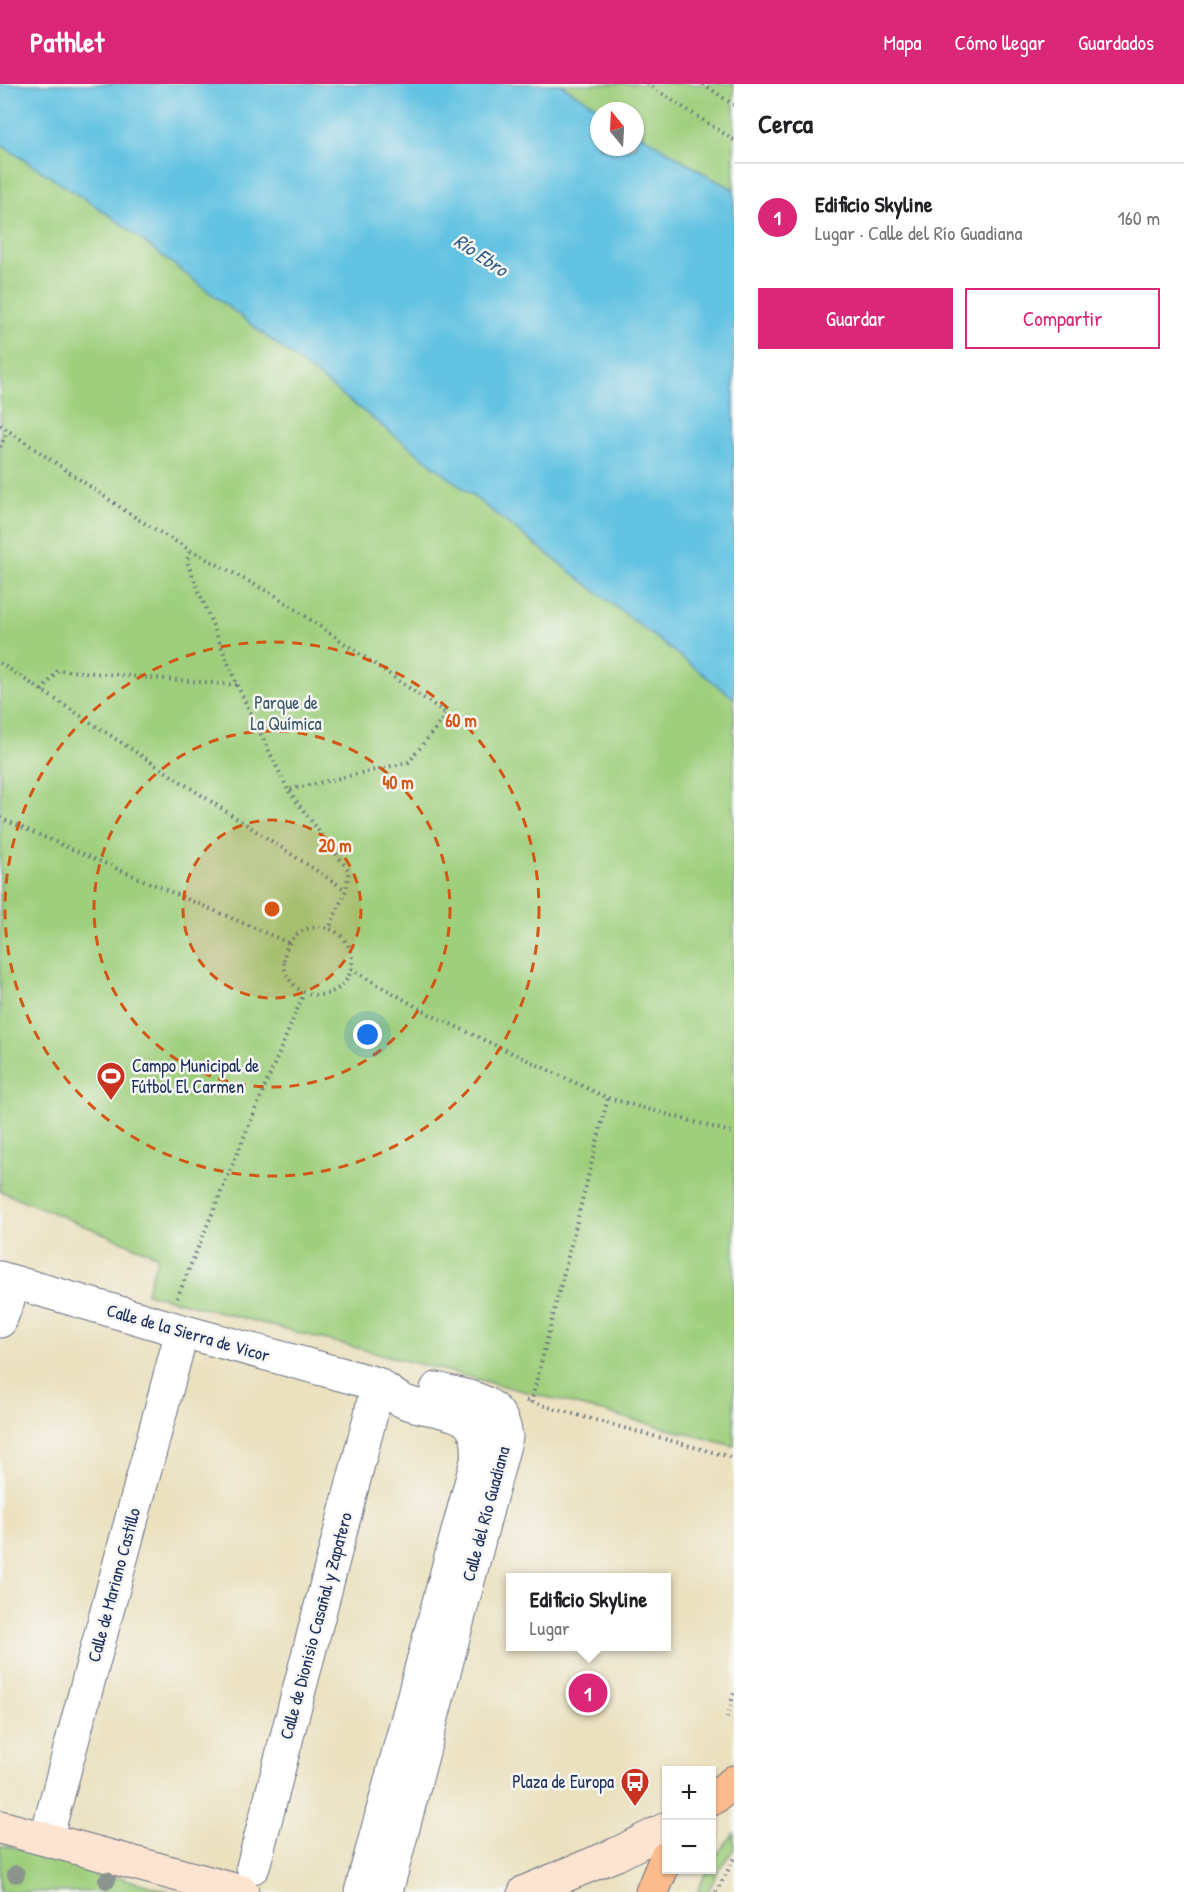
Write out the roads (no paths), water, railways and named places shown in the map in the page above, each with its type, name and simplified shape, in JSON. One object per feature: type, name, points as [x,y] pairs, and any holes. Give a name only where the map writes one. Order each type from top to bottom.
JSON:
[{"type":"main road","points":[[716,1795],[734,1782]]},
{"type":"main road","points":[[652,1892],[662,1868]]},
{"type":"street","name":"Calle de la Sierra de Vicor","points":[[7,1281],[179,1316],[376,1384]]},
{"type":"street","points":[[0,1322],[7,1281]]},
{"type":"street","name":"Calle de Mariano Castillo","points":[[46,1839],[179,1316]]},
{"type":"street","name":"Calle del Río Guadiana","points":[[376,1384],[408,1382],[489,1404],[502,1419],[506,1437],[386,1892]]},
{"type":"street","name":"Calle de Dionisio Casañal y Zapatero","points":[[248,1880],[371,1414],[376,1384]]},
{"type":"street","name":"Calle del Río Guadiana","points":[[361,1892],[478,1457],[479,1444],[477,1435],[468,1420],[403,1401],[376,1384]]},
{"type":"street","points":[[0,1827],[46,1839],[248,1880]]},
{"type":"street","points":[[525,1892],[617,1854],[662,1831]]},
{"type":"water","name":"Río Ebro","points":[[0,84],[560,84],[590,102],[590,156],[644,156],[644,137],[713,179],[734,189],[734,698],[111,216],[0,144]]},
{"type":"place","name":"Campo Municipal de Fútbol El Carmen","points":[[111,1102]]},
{"type":"place","name":"Edificio Skyline","points":[[588,1693]]},
{"type":"place","name":"Plaza de Europa","points":[[635,1808]]},
{"type":"park label","name":"Parque de La Química","points":[[286,713]]}]
